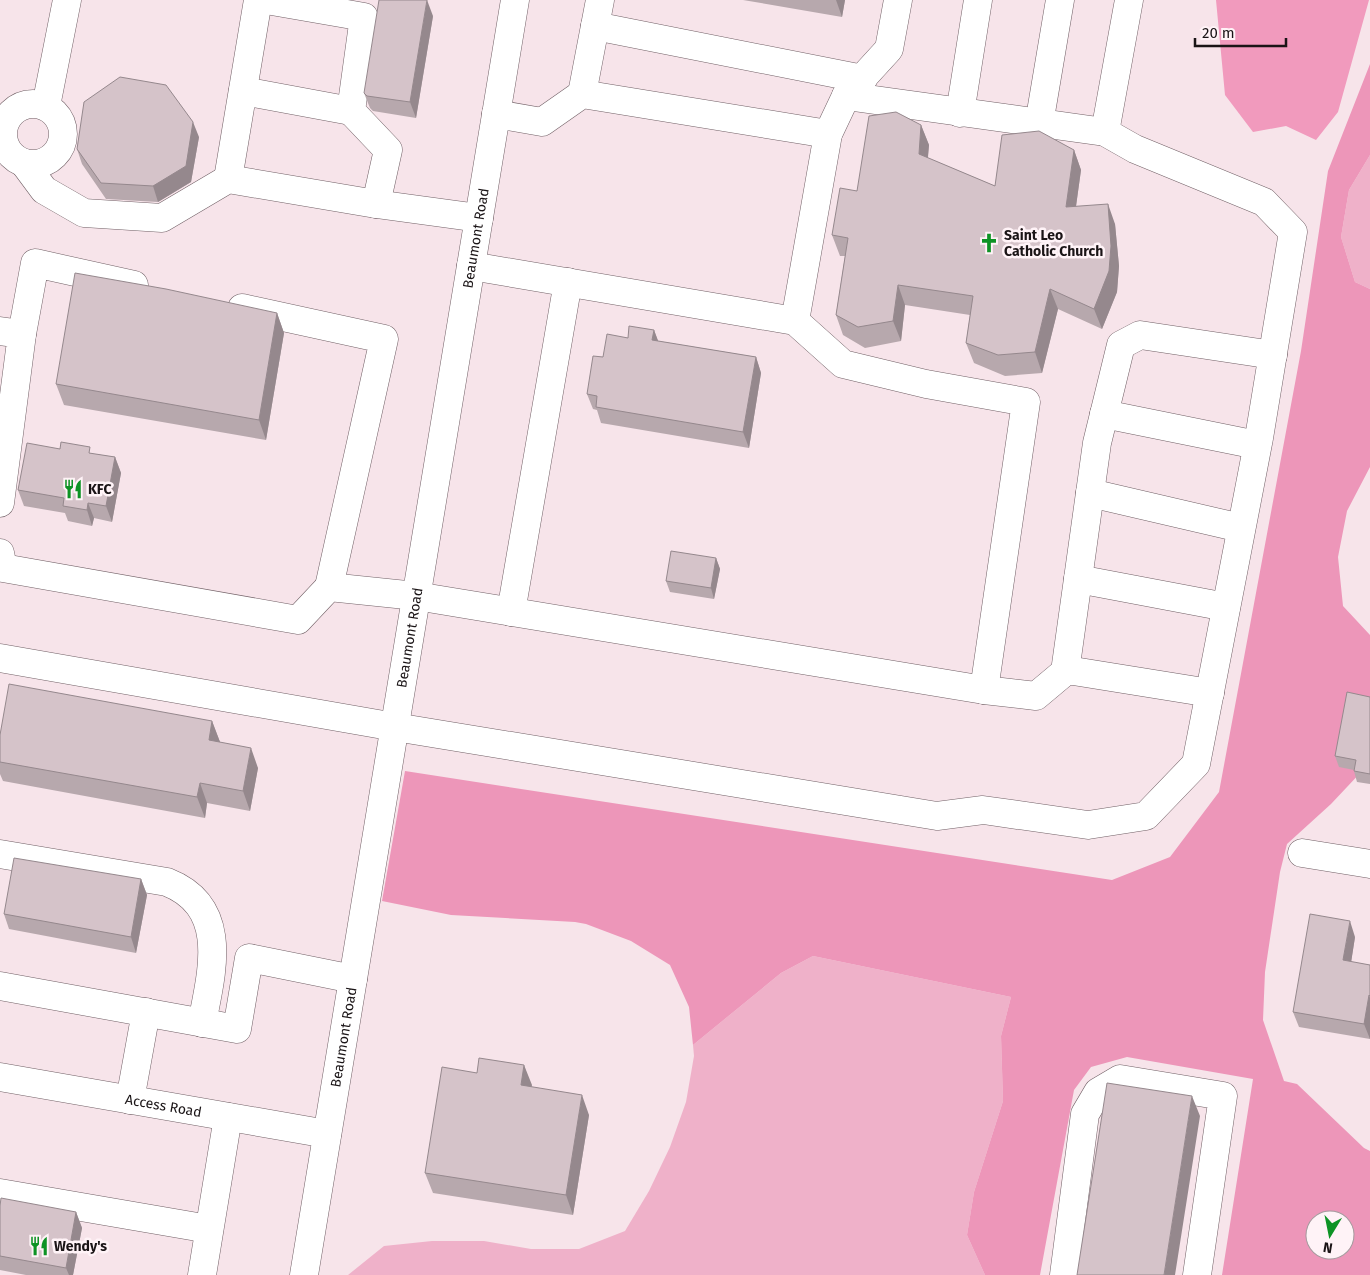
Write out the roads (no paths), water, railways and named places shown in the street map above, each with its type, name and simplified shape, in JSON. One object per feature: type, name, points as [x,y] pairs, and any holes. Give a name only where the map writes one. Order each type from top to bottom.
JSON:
[{"type":"street","points":[[46,106],[66,0]]},
{"type":"street","points":[[228,179],[258,0]]},
{"type":"street","points":[[266,0],[364,17],[351,110]]},
{"type":"street","name":"Beaumont Road","points":[[304,1275],[515,0]]},
{"type":"street","points":[[795,321],[828,134],[854,88],[889,50],[898,0]]},
{"type":"street","points":[[960,113],[978,0]]},
{"type":"street","points":[[1039,124],[1060,0]]},
{"type":"street","points":[[1105,132],[1129,0]]},
{"type":"street","points":[[0,658],[395,727],[937,816],[983,810],[1088,824],[1146,816],[1196,764],[1257,445],[1294,232],[1264,202],[1135,149],[1105,132],[960,113],[854,88],[598,13],[582,94],[542,122],[496,114]]},
{"type":"street","points":[[243,91],[351,110],[388,150],[376,204]]},
{"type":"street","points":[[582,94],[828,134]]},
{"type":"street","points":[[27,104],[46,106],[60,120],[63,129],[63,139],[60,148],[45,162],[24,163],[7,151],[1,131],[10,113],[18,107],[27,104]]},
{"type":"street","points":[[24,163],[44,190],[84,213],[162,218],[228,179],[376,204],[479,218]]},
{"type":"street","points":[[0,503],[11,333],[35,264],[161,291]]},
{"type":"street","points":[[471,266],[795,321],[842,364],[926,384],[1026,402],[984,690]]},
{"type":"street","points":[[511,612],[568,282]]},
{"type":"street","points":[[1,565],[298,620],[329,587],[384,339],[219,303]]},
{"type":"street","points":[[329,587],[416,596],[984,690],[1036,696],[1066,671],[1097,443],[1121,345],[1140,334],[1273,355]]},
{"type":"street","points":[[1104,414],[1257,445]]},
{"type":"street","points":[[1090,493],[1241,528]]},
{"type":"street","points":[[1078,579],[1226,607]]},
{"type":"street","points":[[1066,671],[1210,693]]},
{"type":"street","points":[[1302,853],[1370,864]]},
{"type":"street","points":[[0,854],[167,882],[188,893],[201,909],[212,939],[213,968],[202,1023]]},
{"type":"street","points":[[0,986],[237,1029],[249,958],[353,979]]},
{"type":"street","points":[[130,1100],[146,1012]]},
{"type":"street","name":"Access Road","points":[[0,1077],[327,1134]]},
{"type":"street","points":[[1064,1275],[1086,1114],[1098,1092],[1120,1079],[1223,1096],[1197,1275]]},
{"type":"street","points":[[202,1275],[228,1117]]},
{"type":"street","points":[[0,1192],[210,1227]]},
{"type":"place","name":"Saint Leo Catholic Church","points":[[989,243]]},
{"type":"place","name":"KFC","points":[[73,489]]},
{"type":"place","name":"Wendy's","points":[[39,1246]]}]
